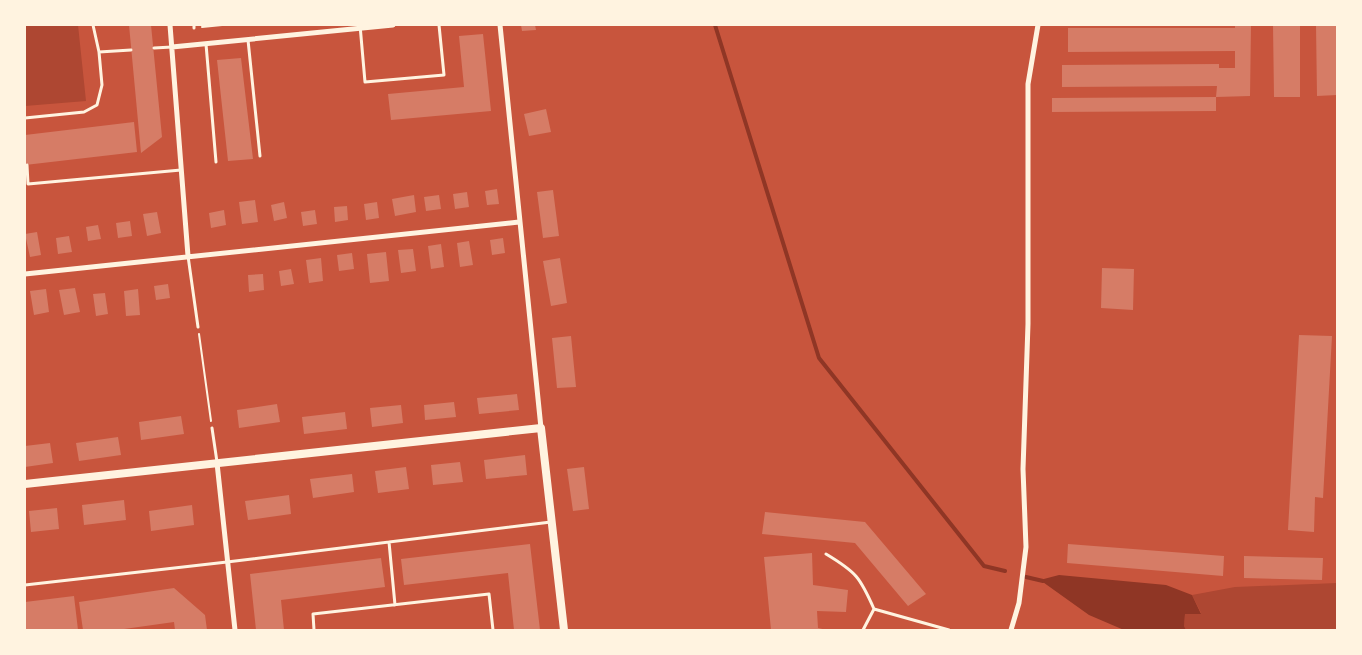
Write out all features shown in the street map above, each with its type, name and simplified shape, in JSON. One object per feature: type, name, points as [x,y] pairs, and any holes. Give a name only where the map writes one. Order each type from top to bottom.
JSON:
[{"type":"street","points":[[170,25],[188,256]]},
{"type":"street","points":[[172,47],[393,25]]},
{"type":"street","points":[[500,25],[519,222],[564,630]]},
{"type":"street","points":[[1011,630],[1019,603],[1026,547],[1023,470],[1028,324],[1028,84],[1038,25]]},
{"type":"street","points":[[25,274],[519,222]]},
{"type":"street","points":[[25,484],[541,428]]},
{"type":"street","points":[[217,463],[234,630]]},
{"type":"lane","points":[[25,118],[84,112],[97,105],[102,86],[99,52],[93,25]]},
{"type":"lane","points":[[361,27],[365,82],[444,75],[439,25]]},
{"type":"lane","points":[[248,39],[260,156]]},
{"type":"lane","points":[[206,44],[216,162]]},
{"type":"lane","points":[[154,48],[172,47]]},
{"type":"lane","points":[[99,52],[131,50]]},
{"type":"lane","points":[[27,165],[26,184],[181,170]]},
{"type":"lane","points":[[188,256],[198,327]]},
{"type":"lane","points":[[212,428],[217,463]]},
{"type":"lane","points":[[25,584],[227,562],[552,522]]},
{"type":"lane","points":[[389,542],[395,605]]},
{"type":"lane","points":[[826,554],[848,567],[862,582],[874,609]]},
{"type":"lane","points":[[314,630],[313,614],[489,594],[493,630]]},
{"type":"lane","points":[[863,630],[874,609]]},
{"type":"lane","points":[[874,609],[949,630]]},
{"type":"path","points":[[194,26],[222,25]]},
{"type":"path","points":[[198,327],[212,428]]},
{"type":"shaded area","points":[[25,25],[78,25],[86,101],[25,106]]},
{"type":"shaded area","points":[[1059,575],[1166,585],[1192,595],[1201,614],[1185,614],[1184,626],[1186,630],[1124,630],[1089,615],[1040,580]]},
{"type":"shaded area","points":[[1337,583],[1337,630],[1186,630],[1184,626],[1185,614],[1201,613],[1192,595],[1235,587]]},
{"type":"building","points":[[129,25],[151,25],[162,137],[141,153]]},
{"type":"building","points":[[521,25],[535,25],[536,30],[522,31]]},
{"type":"building","points":[[1235,25],[1251,25],[1250,96],[1216,97],[1217,86],[1062,87],[1062,65],[1219,64],[1219,68],[1235,68],[1235,51],[1068,52],[1068,28],[1235,28]]},
{"type":"building","points":[[1273,25],[1300,25],[1300,97],[1274,97]]},
{"type":"building","points":[[1316,25],[1337,25],[1337,95],[1317,96]]},
{"type":"building","points":[[483,34],[491,111],[391,120],[388,94],[464,87],[459,36]]},
{"type":"building","points":[[241,58],[253,159],[228,161],[217,60]]},
{"type":"building","points":[[1216,97],[1216,111],[1052,112],[1052,98]]},
{"type":"building","points":[[546,109],[551,132],[529,136],[524,114]]},
{"type":"building","points":[[134,122],[137,152],[25,165],[25,135]]},
{"type":"building","points":[[497,189],[499,204],[487,205],[485,191]]},
{"type":"building","points":[[553,190],[559,236],[543,238],[537,192]]},
{"type":"building","points":[[467,192],[469,207],[455,209],[453,194]]},
{"type":"building","points":[[414,195],[416,212],[395,216],[392,199]]},
{"type":"building","points":[[439,195],[441,209],[426,211],[424,197]]},
{"type":"building","points":[[255,200],[258,222],[242,224],[239,202]]},
{"type":"building","points":[[284,202],[287,218],[274,221],[271,205]]},
{"type":"building","points":[[377,202],[379,218],[366,220],[364,204]]},
{"type":"building","points":[[347,206],[348,220],[335,222],[334,207]]},
{"type":"building","points":[[224,210],[226,225],[211,228],[209,213]]},
{"type":"building","points":[[315,210],[317,224],[303,226],[301,212]]},
{"type":"building","points":[[157,212],[161,233],[147,236],[143,214]]},
{"type":"building","points":[[130,221],[132,236],[118,238],[116,223]]},
{"type":"building","points":[[98,225],[101,239],[88,241],[86,227]]},
{"type":"building","points":[[37,232],[41,255],[30,257],[25,234]]},
{"type":"building","points":[[69,236],[72,252],[58,254],[56,238]]},
{"type":"building","points":[[503,238],[505,253],[492,255],[490,240]]},
{"type":"building","points":[[469,241],[473,265],[460,267],[457,243]]},
{"type":"building","points":[[441,244],[444,267],[431,269],[428,246]]},
{"type":"building","points":[[413,249],[416,271],[401,273],[398,250]]},
{"type":"building","points":[[386,252],[389,281],[370,283],[367,254]]},
{"type":"building","points":[[352,253],[354,269],[339,271],[337,255]]},
{"type":"building","points":[[321,258],[323,281],[309,283],[306,260]]},
{"type":"building","points":[[560,258],[567,303],[551,306],[543,261]]},
{"type":"building","points":[[1102,268],[1134,269],[1133,310],[1101,308]]},
{"type":"building","points":[[291,269],[294,284],[281,286],[279,271]]},
{"type":"building","points":[[263,274],[264,290],[249,292],[248,275]]},
{"type":"building","points":[[168,284],[170,298],[156,300],[154,286]]},
{"type":"building","points":[[75,288],[80,312],[64,315],[59,290]]},
{"type":"building","points":[[46,289],[49,312],[34,315],[30,291]]},
{"type":"building","points":[[138,289],[140,315],[126,316],[124,291]]},
{"type":"building","points":[[105,293],[108,314],[96,316],[93,294]]},
{"type":"building","points":[[1299,335],[1332,336],[1323,498],[1315,497],[1314,532],[1288,530]]},
{"type":"building","points":[[571,336],[576,387],[557,388],[552,338]]},
{"type":"building","points":[[517,394],[519,410],[479,414],[477,398]]},
{"type":"building","points":[[454,402],[456,417],[425,420],[424,405]]},
{"type":"building","points":[[277,404],[280,422],[239,428],[237,410]]},
{"type":"building","points":[[401,405],[403,423],[372,427],[370,408]]},
{"type":"building","points":[[345,412],[347,429],[304,434],[302,417]]},
{"type":"building","points":[[181,416],[184,434],[141,440],[139,422]]},
{"type":"building","points":[[118,437],[121,455],[79,461],[76,443]]},
{"type":"building","points":[[50,443],[53,463],[25,467],[25,446]]},
{"type":"building","points":[[525,455],[527,475],[486,479],[484,460]]},
{"type":"building","points":[[460,462],[463,482],[433,485],[431,465]]},
{"type":"building","points":[[406,467],[409,489],[378,493],[375,471]]},
{"type":"building","points":[[584,467],[589,509],[573,511],[567,469]]},
{"type":"building","points":[[352,474],[354,492],[313,498],[310,479]]},
{"type":"building","points":[[289,495],[291,514],[248,520],[245,501]]},
{"type":"building","points":[[124,500],[126,520],[84,525],[82,505]]},
{"type":"building","points":[[192,505],[194,525],[151,531],[149,511]]},
{"type":"building","points":[[57,508],[59,529],[31,532],[29,511]]},
{"type":"building","points":[[765,512],[865,522],[926,594],[908,606],[855,543],[762,534]]},
{"type":"building","points":[[530,544],[540,630],[514,630],[508,573],[404,585],[401,559]]},
{"type":"building","points":[[1068,544],[1224,556],[1223,576],[1067,563]]},
{"type":"building","points":[[812,553],[813,585],[848,590],[846,612],[817,611],[818,628],[827,630],[771,630],[764,557]]},
{"type":"building","points":[[1244,556],[1323,558],[1322,580],[1244,578]]},
{"type":"building","points":[[381,558],[385,587],[281,600],[284,630],[256,630],[250,574]]},
{"type":"building","points":[[174,588],[205,615],[207,630],[175,630],[174,622],[117,630],[83,630],[79,602]]},
{"type":"building","points":[[74,596],[78,630],[25,630],[25,602]]},
{"type":"waterway","points":[[715,25],[819,358],[984,566],[1005,571]]},
{"type":"waterway","points":[[1026,577],[1043,581]]}]
